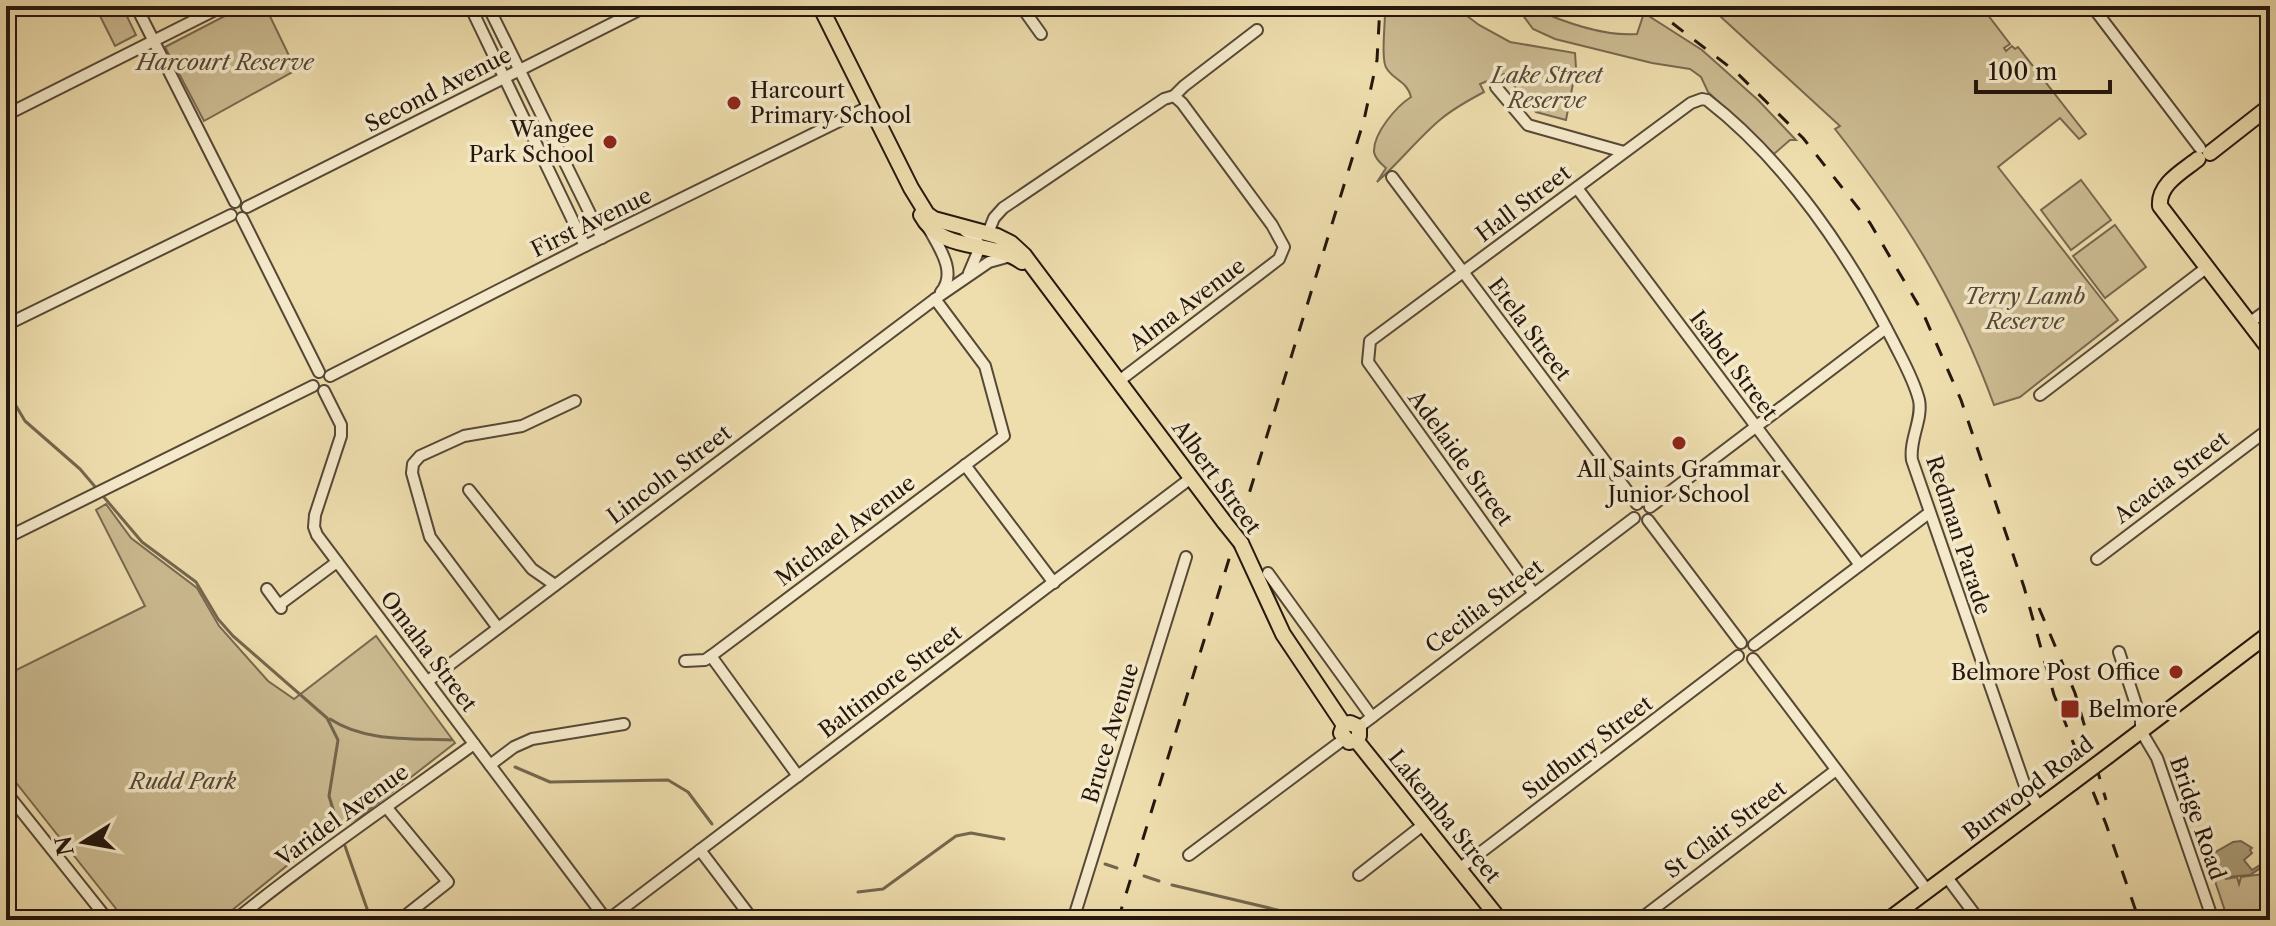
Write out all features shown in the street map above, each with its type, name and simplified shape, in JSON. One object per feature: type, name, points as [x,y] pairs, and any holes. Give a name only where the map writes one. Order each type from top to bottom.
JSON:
[{"type":"main road","points":[[820,6],[911,188],[923,219]]},
{"type":"main road","points":[[2270,106],[2203,153],[2167,184],[2159,201],[2165,215],[2270,350]]},
{"type":"main road","name":"Albert Street","points":[[911,188],[927,214],[934,219],[988,233],[1018,249],[1241,543],[1283,634],[1351,733]]},
{"type":"main road","name":"Albert Street","points":[[923,219],[948,240],[1000,251],[1021,261],[1063,306]]},
{"type":"main road","name":"Burwood Road","points":[[1888,920],[2270,633]]},
{"type":"main road","name":"Lakemba Street","points":[[1351,733],[1500,920]]},
{"type":"street","points":[[136,6],[235,202],[243,203],[240,214],[331,385],[324,391],[313,386]]},
{"type":"street","points":[[6,115],[223,6]]},
{"type":"street","points":[[470,6],[585,246]]},
{"type":"street","points":[[488,6],[602,238]]},
{"type":"street","name":"Second Avenue","points":[[6,325],[240,214],[647,6]]},
{"type":"street","points":[[1021,6],[1041,34]]},
{"type":"street","points":[[2092,6],[2203,153]]},
{"type":"street","points":[[988,233],[994,218],[1003,208],[1164,99],[1174,96],[1257,30]]},
{"type":"street","points":[[1496,87],[1528,125],[1624,152]]},
{"type":"street","name":"Alma Avenue","points":[[1119,381],[1279,259],[1284,247],[1281,238],[1174,96]]},
{"type":"street","name":"Hall Street","points":[[1370,341],[1691,103],[1702,99]]},
{"type":"street","name":"Redman Parade","points":[[1702,99],[1714,105],[1741,130],[1791,186],[1861,281],[1886,328],[1918,399],[1919,413],[1910,451],[1929,513],[2024,783],[2039,807]]},
{"type":"street","name":"First Avenue","points":[[325,374],[870,106]]},
{"type":"street","name":"Etela Street","points":[[1392,177],[1637,504]]},
{"type":"street","name":"Isabel Street","points":[[1577,188],[1860,565]]},
{"type":"street","points":[[923,219],[949,275],[945,288],[935,299]]},
{"type":"street","points":[[948,224],[975,237],[980,247],[966,279]]},
{"type":"street","name":"Lincoln Street","points":[[428,681],[935,299],[999,257],[1021,261]]},
{"type":"street","points":[[2040,395],[2206,268]]},
{"type":"street","name":"Michael Avenue","points":[[685,661],[705,660],[711,656],[1004,436],[985,366],[935,299]]},
{"type":"street","points":[[2249,323],[2270,308]]},
{"type":"street","points":[[1650,507],[1886,328]]},
{"type":"street","name":"Adelaide Street","points":[[1370,341],[1368,362],[1534,594]]},
{"type":"street","points":[[313,386],[313,377],[325,374]]},
{"type":"street","points":[[6,538],[313,386]]},
{"type":"street","name":"Omaha Street","points":[[324,391],[341,425],[341,436],[315,515],[317,535],[607,918]]},
{"type":"street","points":[[498,628],[430,537],[412,473],[413,464],[420,456],[464,436],[522,426],[575,401]]},
{"type":"street","name":"Acacia Street","points":[[2097,559],[2270,428]]},
{"type":"street","points":[[965,465],[1054,583]]},
{"type":"street","name":"Baltimore Street","points":[[607,918],[1191,478]]},
{"type":"street","points":[[469,490],[532,569],[555,585]]},
{"type":"street","points":[[1637,504],[1650,507],[1652,512],[1648,520],[1639,522],[1634,518],[1637,504]]},
{"type":"street","points":[[1754,645],[1929,513]]},
{"type":"street","name":"Cecilia Street","points":[[1189,855],[1634,518]]},
{"type":"street","points":[[1648,520],[1741,643]]},
{"type":"street","name":"Bruce Avenue","points":[[1073,920],[1186,557]]},
{"type":"street","points":[[267,589],[280,607],[337,562]]},
{"type":"street","points":[[1268,573],[1372,717]]},
{"type":"street","points":[[1747,641],[1754,645],[1756,654],[1753,659],[1743,660],[1738,656],[1741,643],[1747,641]]},
{"type":"street","name":"Bridge Road","points":[[2119,652],[2141,720],[2141,731],[2157,758],[2213,920]]},
{"type":"street","points":[[711,656],[798,776]]},
{"type":"street","name":"Sudbury Street","points":[[1459,869],[1738,656]]},
{"type":"street","points":[[1753,659],[1927,890]]},
{"type":"street","points":[[490,765],[514,747],[532,739],[624,724]]},
{"type":"street","name":"Varidel Avenue","points":[[240,918],[323,850],[474,744]]},
{"type":"street","name":"St Clair Street","points":[[1639,920],[1836,770]]},
{"type":"street","points":[[6,792],[108,920]]},
{"type":"street","points":[[387,808],[448,882],[400,920]]},
{"type":"street","points":[[1359,875],[1423,825]]},
{"type":"street","points":[[700,850],[753,920]]},
{"type":"street","points":[[1946,876],[1979,920]]},
{"type":"green space","points":[[95,6],[122,6],[136,35],[115,46]]},
{"type":"green space","name":"Harcourt Reserve","points":[[244,6],[265,6],[296,70],[204,121],[165,47]]},
{"type":"green space","name":"Lake Street Reserve","points":[[1385,6],[1454,6],[1479,25],[1510,42],[1575,53],[1576,68],[1566,120],[1536,112],[1504,74],[1480,84],[1484,92],[1441,119],[1377,182],[1386,168],[1374,152],[1377,137],[1393,113],[1411,97],[1407,88],[1385,65]]},
{"type":"green space","name":"Terry Lamb Reserve","points":[[1709,6],[1981,6],[2010,44],[2004,48],[2006,51],[2012,46],[2015,49],[2018,47],[2086,134],[2079,139],[2060,118],[1998,167],[2118,320],[2020,397],[1994,405],[1945,294],[1906,227],[1835,129],[1840,126]]},
{"type":"green space","points":[[1530,7],[1582,27],[1624,34],[1637,34],[1644,13],[1702,50],[1758,100],[1796,140],[1790,140],[1774,154],[1708,92],[1701,77],[1690,69],[1555,39],[1533,29],[1519,10]]},
{"type":"green space","points":[[2081,180],[2111,220],[2071,250],[2041,210]]},
{"type":"green space","points":[[2115,225],[2146,267],[2105,298],[2073,256]]},
{"type":"green space","name":"Rudd Park","points":[[106,504],[131,538],[197,588],[219,626],[268,681],[294,699],[376,636],[455,743],[361,816],[321,838],[220,920],[125,920],[6,770],[6,675],[145,606],[96,510]]},
{"type":"green space","points":[[2219,872],[2226,879],[2237,877],[2239,884],[2241,877],[2263,874],[2270,887],[2270,913],[2260,920],[2228,920],[2213,875]]},
{"type":"shaded area","points":[[2241,841],[2252,848],[2252,853],[2244,860],[2252,870],[2260,865],[2262,867],[2250,875],[2227,877],[2221,872],[2213,875],[2211,864],[2214,853]]},
{"type":"waterway","points":[[6,389],[25,421],[80,469],[142,542],[196,582],[218,619],[233,636],[327,718],[338,740],[329,796],[339,829]]},
{"type":"waterway","points":[[330,719],[358,732],[373,735],[451,740]]},
{"type":"waterway","points":[[515,767],[550,782],[668,780],[688,792],[712,824]]},
{"type":"waterway","points":[[858,892],[883,889],[956,836],[971,833],[1004,839]]},
{"type":"waterway","points":[[345,846],[371,920]]},
{"type":"waterway","points":[[1105,864],[1117,868]]},
{"type":"waterway","points":[[1144,876],[1159,881]]},
{"type":"waterway","points":[[1172,885],[1320,920]]},
{"type":"railway","points":[[1118,920],[1364,120],[1377,60],[1380,6]]},
{"type":"railway","points":[[1650,6],[1736,72],[1803,138],[1870,223],[1923,313],[1961,400],[2024,587],[2054,695],[2106,824],[2139,920]]},
{"type":"railway","points":[[2039,608],[2075,693],[2106,800]]},
{"type":"place","name":"Harcourt Primary School","points":[[734,103]]},
{"type":"place","name":"Wangee Park School","points":[[610,142]]},
{"type":"place","name":"All Saints Grammar Junior School","points":[[1679,443]]},
{"type":"place","name":"Belmore Post Office","points":[[2176,672]]},
{"type":"place","name":"Belmore","points":[[2070,709]]}]
